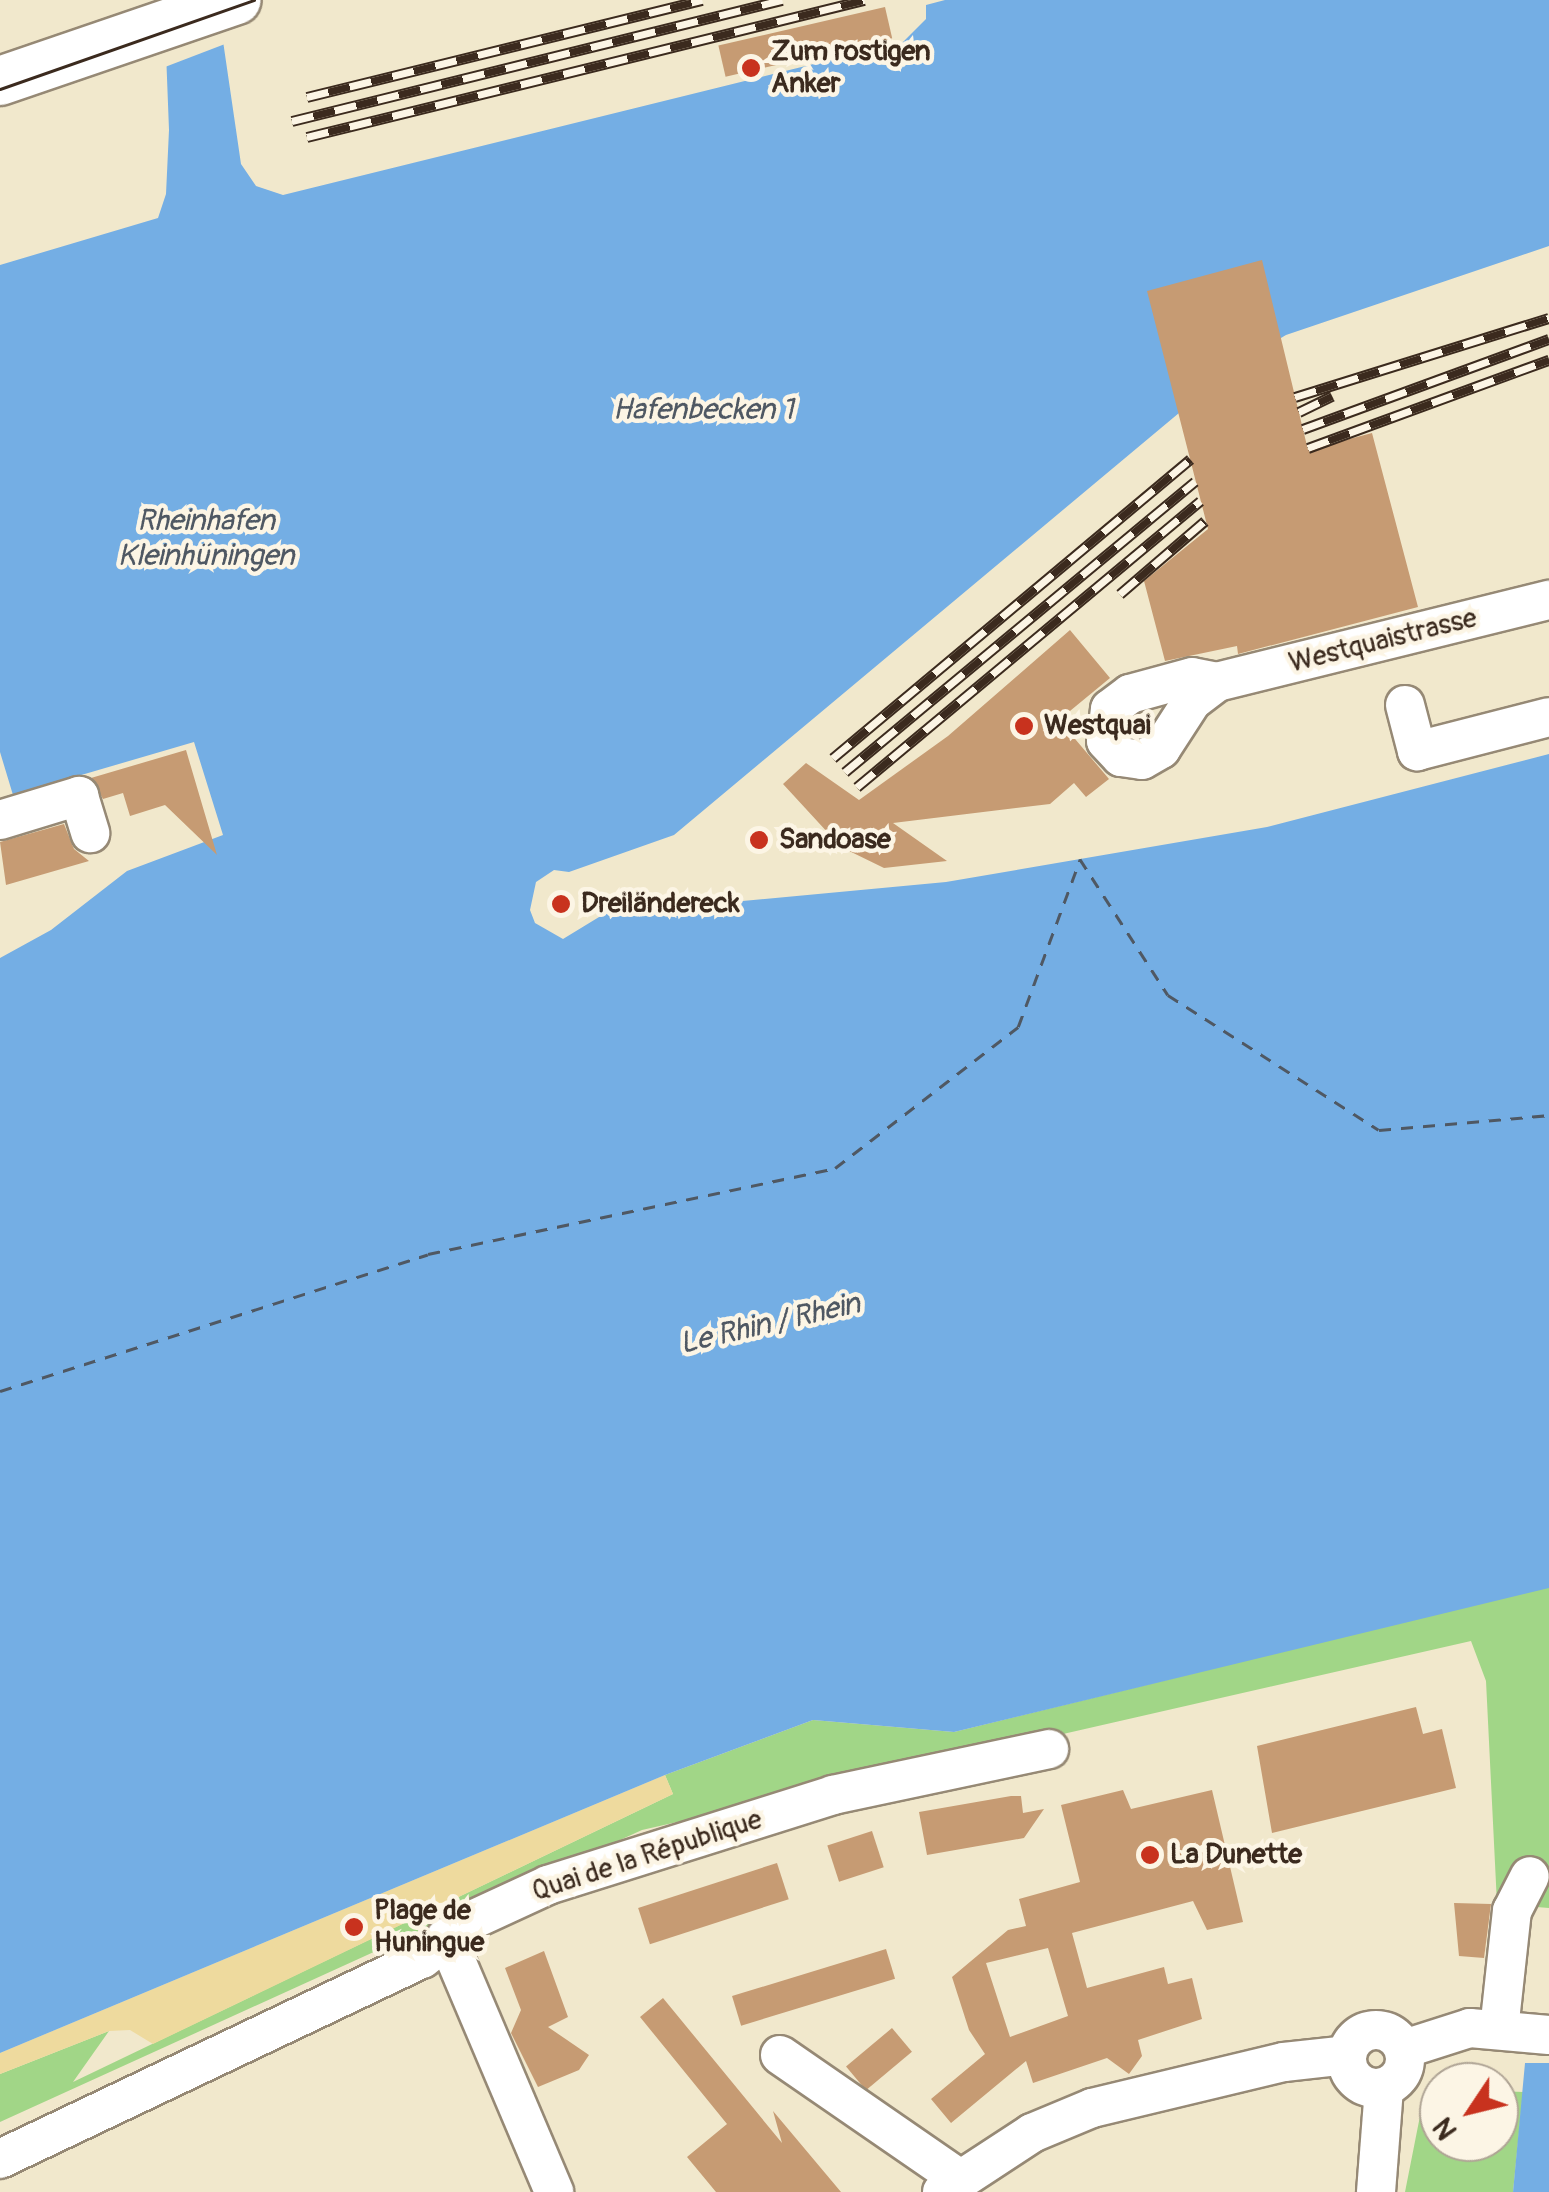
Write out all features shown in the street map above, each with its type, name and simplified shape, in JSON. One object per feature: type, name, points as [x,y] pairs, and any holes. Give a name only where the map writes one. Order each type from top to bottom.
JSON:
[{"type":"main road","points":[[13,71],[126,40],[236,0]]},
{"type":"street","name":"Westquaistrasse","points":[[1217,682],[1549,600]]},
{"type":"street","points":[[1405,704],[1417,750],[1549,717]]},
{"type":"street","points":[[0,820],[79,796],[90,833]]},
{"type":"street","name":"Quai de la République","points":[[0,2159],[422,1959],[446,1937],[548,1885],[701,1835],[878,1784],[1049,1750]]},
{"type":"street","points":[[1404,2049],[1470,2028],[1524,2033],[1512,1910],[1530,1876]]},
{"type":"street","points":[[446,1937],[554,2192]]},
{"type":"street","points":[[780,2055],[950,2185],[1032,2134],[1092,2108],[1284,2062],[1347,2055],[1366,2031],[1383,2029],[1404,2049],[1405,2067],[1384,2088],[1376,2192]]},
{"type":"street","points":[[1347,2055],[1356,2081],[1384,2088]]},
{"type":"green space","points":[[1549,1586],[1549,1908],[1497,1904],[1486,1681],[1471,1641],[642,1830],[0,2122],[0,2074],[109,2031],[73,2082],[673,1794],[665,1775],[813,1720],[954,1732]]},
{"type":"green space","points":[[1519,2092],[1523,2092],[1519,2132]]},
{"type":"green space","points":[[1419,2121],[1419,2162],[1516,2162],[1513,2192],[1405,2192]]},
{"type":"sand","name":"Plage de Huningue","points":[[665,1775],[673,1794],[153,2044],[130,2030],[109,2031],[0,2074],[0,2053]]},
{"type":"water","points":[[164,0],[217,0],[241,164],[256,186],[283,195],[903,42],[926,19],[926,5],[945,0],[1549,0],[1549,246],[1286,335],[1240,362],[674,835],[569,872],[554,870],[536,882],[530,910],[535,923],[563,939],[604,914],[946,882],[1267,827],[1549,754],[1549,1588],[954,1732],[813,1720],[665,1775],[0,2053],[0,958],[51,930],[127,871],[223,835],[194,742],[13,795],[0,752],[0,265],[158,218],[166,194],[169,130]]},
{"type":"water","points":[[1525,2063],[1549,2063],[1549,2192],[1513,2192],[1516,2162],[1519,2162]]},
{"type":"pier","points":[[159,0],[222,0],[225,44],[165,67]]},
{"type":"building","points":[[885,7],[892,38],[726,77],[718,45]]},
{"type":"building","points":[[1262,260],[1308,450],[1372,433],[1418,607],[1238,654],[1237,646],[1165,661],[1144,581],[1208,529],[1147,291]]},
{"type":"building","points":[[1070,630],[1110,678],[1059,720],[1109,779],[1086,797],[1074,783],[1050,804],[893,823],[947,861],[884,868],[841,847],[783,784],[806,763],[859,800],[948,736]]},
{"type":"building","points":[[186,750],[217,855],[165,805],[130,816],[123,793],[103,799],[91,778]]},
{"type":"building","points":[[64,824],[74,849],[89,861],[6,885],[0,842]]},
{"type":"building","points":[[1416,1707],[1423,1734],[1442,1729],[1456,1788],[1272,1833],[1257,1746]]},
{"type":"building","points":[[1123,1790],[1131,1809],[1212,1790],[1243,1922],[1207,1930],[1193,1901],[1072,1933],[1087,1988],[1164,1967],[1168,1984],[1192,1978],[1202,2019],[1138,2040],[1142,2056],[1129,2074],[1107,2058],[1033,2083],[1026,2061],[951,2123],[931,2099],[985,2054],[969,2030],[952,1977],[1008,1930],[1026,1926],[1019,1899],[1080,1882],[1061,1805]],"holes":[[[1048,1948],[1068,2016],[1010,2037],[986,1963]]]},
{"type":"building","points":[[1021,1796],[1023,1813],[1044,1809],[1024,1838],[927,1855],[919,1812]]},
{"type":"building","points":[[872,1831],[884,1867],[839,1882],[827,1846]]},
{"type":"building","points":[[777,1863],[789,1899],[650,1944],[638,1908]]},
{"type":"building","points":[[1454,1903],[1491,1904],[1484,1958],[1459,1956]]},
{"type":"building","points":[[886,1949],[895,1979],[741,2026],[732,1996]]},
{"type":"building","points":[[544,1951],[568,2017],[548,2027],[589,2055],[579,2070],[538,2087],[511,2033],[521,2010],[505,1968]]},
{"type":"building","points":[[663,1998],[782,2143],[773,2111],[841,2192],[716,2192],[687,2157],[727,2124],[640,2017]]},
{"type":"building","points":[[892,2028],[912,2052],[866,2090],[846,2067]]},
{"type":"ferry route","points":[[1080,859],[1168,995],[1379,1130],[1549,1115]]},
{"type":"ferry route","points":[[0,1391],[428,1254],[835,1168],[1018,1027],[1080,859]]},
{"type":"tram line","points":[[0,89],[254,0]]},
{"type":"railway","points":[[307,97],[702,0]]},
{"type":"railway","points":[[292,121],[782,0]]},
{"type":"railway","points":[[307,137],[864,0]]},
{"type":"railway","points":[[1295,397],[1549,318]]},
{"type":"railway","points":[[1303,429],[1549,339]]},
{"type":"railway","points":[[1308,448],[1549,360]]},
{"type":"railway","points":[[1299,412],[1332,396]]},
{"type":"railway","points":[[833,758],[1190,459]]},
{"type":"railway","points":[[845,772],[1195,481]]},
{"type":"railway","points":[[857,787],[1200,501]]},
{"type":"railway","points":[[1120,594],[1205,521]]},
{"type":"place","name":"Zum rostigen Anker","points":[[751,68]]},
{"type":"place","name":"Westquai","points":[[1024,726]]},
{"type":"place","name":"Sandoase","points":[[759,840]]},
{"type":"place","name":"Dreiländereck","points":[[561,904]]},
{"type":"place","name":"La Dunette","points":[[1150,1855]]},
{"type":"place","name":"Plage de Huningue","points":[[354,1927]]},
{"type":"water label","name":"Hafenbecken 1","points":[[703,410]]},
{"type":"water label","name":"Rheinhafen Kleinhüningen","points":[[206,538]]},
{"type":"water label","name":"Le Rhin / Rhein","points":[[770,1324]]}]
